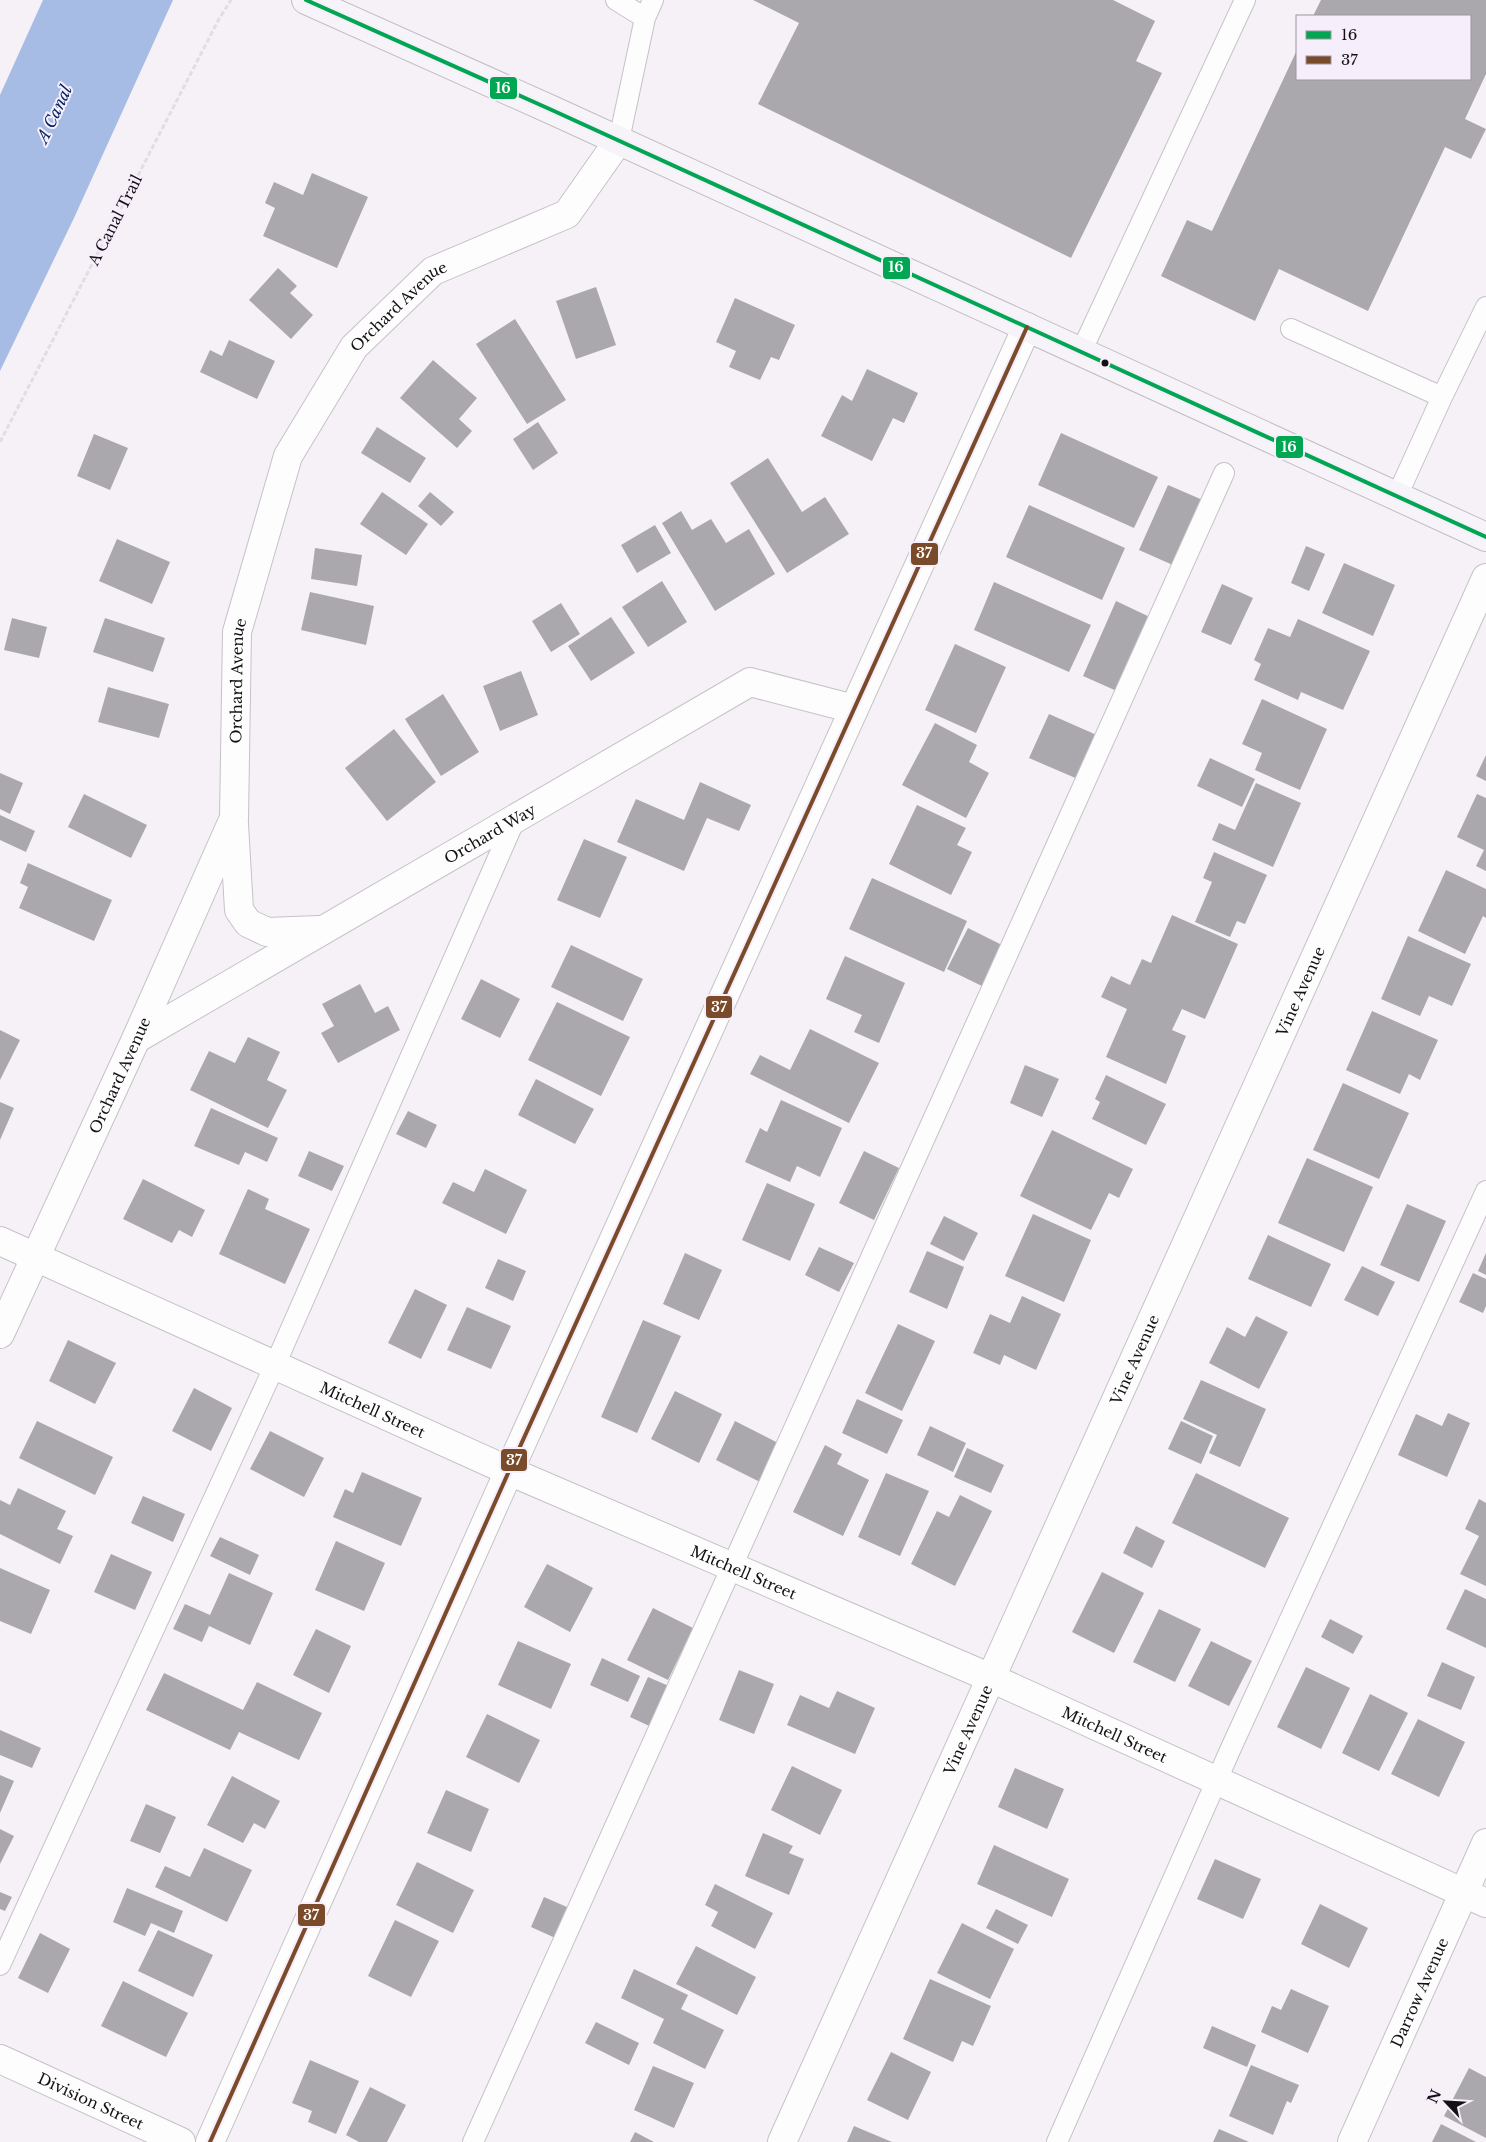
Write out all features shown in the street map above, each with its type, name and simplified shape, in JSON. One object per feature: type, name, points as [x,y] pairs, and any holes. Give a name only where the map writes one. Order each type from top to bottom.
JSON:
[{"type":"main road","points":[[306,0],[619,140],[1486,537]]},
{"type":"street","name":"Orchard Avenue","points":[[0,1334],[136,1039],[234,818],[237,632],[288,456],[354,347],[425,278],[433,271],[567,214],[619,140]]},
{"type":"street","points":[[210,2142],[509,1471],[1027,327]]},
{"type":"street","name":"Vine Avenue","points":[[782,2142],[1486,578]]},
{"type":"street","name":"Orchard Way","points":[[136,1039],[750,682],[854,709]]},
{"type":"street","points":[[234,818],[239,910],[248,923],[267,932],[323,929]]},
{"type":"street","name":"Mitchell Street","points":[[0,1241],[509,1471],[990,1678],[1475,1898]]},
{"type":"street","name":"Darrow Avenue","points":[[1352,2142],[1475,1898],[1486,1843]]},
{"type":"street","name":"Division Street","points":[[0,2059],[181,2142]]},
{"type":"lane","points":[[616,0],[649,9],[619,140]]},
{"type":"lane","points":[[1081,352],[1245,0]]},
{"type":"lane","points":[[1397,496],[1486,307]]},
{"type":"lane","points":[[1291,329],[1442,398]]},
{"type":"lane","points":[[473,2142],[1224,473]]},
{"type":"lane","points":[[0,1965],[275,1365],[516,817]]},
{"type":"lane","points":[[1057,2142],[1217,1781],[1486,1191]]},
{"type":"path","name":"A Canal Trail","points":[[0,442],[219,19],[231,0]]},
{"type":"water","name":"A Canal","points":[[43,0],[173,0],[74,218],[0,371],[0,95]]},
{"type":"building","points":[[753,0],[1113,0],[1155,21],[1136,61],[1162,73],[1071,258],[758,104],[799,23]]},
{"type":"building","points":[[1321,0],[1486,0],[1486,74],[1465,119],[1486,129],[1471,159],[1445,147],[1368,311],[1279,269],[1255,321],[1161,276],[1187,220],[1212,231],[1296,52],[1296,80],[1471,80],[1471,15],[1314,15]]},
{"type":"building","points":[[312,173],[368,197],[337,268],[263,236],[275,208],[265,203],[274,182],[303,195]]},
{"type":"building","points":[[278,268],[297,286],[290,293],[313,315],[291,339],[249,300]]},
{"type":"building","points":[[596,287],[616,345],[576,359],[556,301]]},
{"type":"building","points":[[735,298],[795,325],[779,360],[771,357],[760,380],[729,367],[736,351],[716,342]]},
{"type":"building","points":[[515,319],[566,400],[527,424],[476,344]]},
{"type":"building","points":[[229,340],[275,361],[257,399],[200,372],[210,350],[222,356]]},
{"type":"building","points":[[433,360],[477,398],[459,419],[472,431],[457,448],[400,398]]},
{"type":"building","points":[[867,369],[918,393],[904,423],[893,418],[872,461],[821,436],[842,395],[852,401]]},
{"type":"building","points":[[538,422],[558,453],[533,470],[513,439]]},
{"type":"building","points":[[377,427],[426,458],[410,483],[361,453]]},
{"type":"building","points":[[1061,433],[1158,477],[1134,528],[1038,485]]},
{"type":"building","points":[[94,434],[128,448],[110,490],[77,476]]},
{"type":"building","points":[[768,458],[802,512],[825,497],[849,534],[787,573],[730,483]]},
{"type":"building","points":[[1168,485],[1205,501],[1175,566],[1139,550]]},
{"type":"building","points":[[382,492],[428,524],[406,555],[360,524]]},
{"type":"building","points":[[430,492],[454,512],[441,526],[418,506]]},
{"type":"building","points":[[1029,505],[1125,548],[1102,600],[1006,557]]},
{"type":"building","points":[[681,511],[692,530],[711,519],[726,543],[749,529],[775,574],[715,611],[662,523]]},
{"type":"building","points":[[655,525],[671,553],[637,573],[621,545]]},
{"type":"building","points":[[117,539],[170,562],[152,604],[99,581]]},
{"type":"building","points":[[1306,546],[1325,554],[1309,591],[1291,583]]},
{"type":"building","points":[[315,548],[362,555],[357,586],[311,579]]},
{"type":"building","points":[[1344,563],[1395,585],[1373,636],[1322,613]]},
{"type":"building","points":[[662,581],[687,622],[648,647],[622,607]]},
{"type":"building","points":[[994,582],[1091,625],[1069,672],[974,630]]},
{"type":"building","points":[[1222,584],[1253,598],[1231,645],[1201,632]]},
{"type":"building","points":[[310,592],[374,606],[366,645],[301,630]]},
{"type":"building","points":[[1116,601],[1152,618],[1119,692],[1083,676]]},
{"type":"building","points":[[561,603],[580,634],[551,652],[532,621]]},
{"type":"building","points":[[611,617],[635,653],[591,681],[568,646]]},
{"type":"building","points":[[12,618],[47,627],[39,658],[4,650]]},
{"type":"building","points":[[105,618],[165,638],[153,672],[93,652]]},
{"type":"building","points":[[1298,619],[1370,651],[1343,710],[1301,692],[1298,700],[1254,680],[1261,664],[1254,660],[1268,628],[1290,637]]},
{"type":"building","points":[[955,644],[1006,667],[976,733],[925,710]]},
{"type":"building","points":[[521,671],[538,715],[500,731],[483,686]]},
{"type":"building","points":[[108,687],[169,704],[159,738],[98,722]]},
{"type":"building","points":[[443,694],[479,752],[441,776],[405,719]]},
{"type":"building","points":[[1262,699],[1327,729],[1300,790],[1255,770],[1262,753],[1242,744]]},
{"type":"building","points":[[1049,714],[1099,736],[1080,780],[1029,758]]},
{"type":"building","points":[[935,723],[977,745],[969,762],[989,773],[966,818],[902,785]]},
{"type":"building","points":[[394,729],[436,782],[387,821],[345,768]]},
{"type":"building","points":[[1486,755],[1486,781],[1476,776]]},
{"type":"building","points":[[1210,758],[1255,779],[1242,807],[1197,786]]},
{"type":"building","points":[[0,773],[23,783],[10,814],[0,809]]},
{"type":"building","points":[[700,782],[751,805],[739,831],[707,818],[684,871],[617,842],[636,799],[684,820]]},
{"type":"building","points":[[1256,783],[1301,803],[1273,867],[1212,840],[1219,823],[1235,830]]},
{"type":"building","points":[[84,794],[147,825],[131,858],[68,827]]},
{"type":"building","points":[[1477,794],[1486,798],[1486,871],[1476,866],[1484,850],[1457,837]]},
{"type":"building","points":[[917,805],[966,828],[957,845],[972,852],[951,895],[889,864]]},
{"type":"building","points":[[0,815],[35,831],[26,852],[0,840]]},
{"type":"building","points":[[584,839],[627,857],[600,918],[557,900]]},
{"type":"building","points":[[1214,852],[1267,875],[1245,924],[1237,921],[1230,937],[1195,922],[1212,882],[1203,878]]},
{"type":"building","points":[[28,863],[112,900],[94,941],[19,908],[28,887],[20,883]]},
{"type":"building","points":[[1446,870],[1486,889],[1486,918],[1483,916],[1465,954],[1418,931]]},
{"type":"building","points":[[872,878],[967,921],[944,972],[849,929]]},
{"type":"building","points":[[1172,915],[1238,944],[1205,1019],[1182,1009],[1172,1030],[1186,1036],[1166,1084],[1106,1057],[1127,1009],[1101,997],[1111,976],[1130,985],[1142,959],[1151,963]]},
{"type":"building","points":[[968,928],[1006,947],[986,988],[947,969]]},
{"type":"building","points":[[1408,936],[1471,964],[1452,1006],[1429,996],[1420,1016],[1381,999]]},
{"type":"building","points":[[571,945],[643,979],[623,1021],[551,987]]},
{"type":"building","points":[[845,956],[905,983],[879,1043],[854,1032],[862,1015],[826,999]]},
{"type":"building","points":[[481,979],[520,999],[500,1038],[461,1019]]},
{"type":"building","points":[[360,984],[375,1013],[388,1006],[400,1030],[338,1063],[321,1033],[334,1026],[322,1004]]},
{"type":"building","points":[[557,1002],[630,1037],[601,1096],[528,1060]]},
{"type":"building","points":[[1372,1011],[1438,1040],[1420,1080],[1409,1074],[1400,1094],[1346,1070]]},
{"type":"building","points":[[810,1029],[879,1063],[849,1123],[750,1074],[760,1055],[790,1070]]},
{"type":"building","points":[[0,1030],[20,1040],[0,1080]]},
{"type":"building","points":[[248,1037],[280,1052],[267,1080],[287,1090],[268,1128],[190,1090],[209,1051],[235,1063]]},
{"type":"building","points":[[1025,1065],[1059,1079],[1042,1117],[1010,1103]]},
{"type":"building","points":[[1106,1075],[1166,1104],[1146,1145],[1092,1119],[1100,1102],[1095,1099]]},
{"type":"building","points":[[536,1079],[594,1109],[575,1144],[518,1115]]},
{"type":"building","points":[[1343,1083],[1409,1113],[1379,1179],[1313,1150]]},
{"type":"building","points":[[781,1100],[842,1128],[820,1177],[797,1166],[790,1182],[745,1162],[760,1128],[767,1132]]},
{"type":"building","points":[[0,1102],[14,1108],[0,1140]]},
{"type":"building","points":[[211,1108],[278,1138],[267,1162],[245,1152],[239,1165],[194,1146]]},
{"type":"building","points":[[408,1111],[437,1125],[426,1148],[396,1134]]},
{"type":"building","points":[[1052,1130],[1133,1169],[1119,1198],[1109,1193],[1091,1230],[1020,1196]]},
{"type":"building","points":[[309,1151],[344,1166],[332,1191],[298,1176]]},
{"type":"building","points":[[864,1151],[899,1168],[874,1220],[839,1203]]},
{"type":"building","points":[[1307,1158],[1373,1187],[1344,1252],[1278,1223]]},
{"type":"building","points":[[485,1169],[527,1190],[506,1234],[442,1203],[453,1182],[474,1192]]},
{"type":"building","points":[[143,1179],[205,1210],[192,1237],[179,1230],[172,1243],[123,1219]]},
{"type":"building","points":[[767,1183],[815,1204],[790,1261],[742,1240]]},
{"type":"building","points":[[248,1189],[269,1199],[265,1209],[310,1229],[285,1284],[219,1254]]},
{"type":"building","points":[[1407,1204],[1446,1221],[1419,1282],[1380,1265]]},
{"type":"building","points":[[1033,1214],[1091,1240],[1064,1302],[1005,1276]]},
{"type":"building","points":[[944,1216],[978,1233],[964,1261],[930,1244]]},
{"type":"building","points":[[1268,1235],[1331,1264],[1311,1307],[1248,1279]]},
{"type":"building","points":[[819,1247],[854,1263],[839,1292],[805,1275]]},
{"type":"building","points":[[927,1251],[964,1267],[947,1309],[909,1292]]},
{"type":"building","points":[[685,1253],[722,1270],[699,1320],[663,1304]]},
{"type":"building","points":[[1486,1253],[1486,1275],[1478,1271]]},
{"type":"building","points":[[498,1259],[526,1271],[513,1301],[485,1288]]},
{"type":"building","points":[[1362,1266],[1395,1282],[1378,1316],[1344,1300]]},
{"type":"building","points":[[1473,1273],[1486,1279],[1486,1306],[1483,1313],[1459,1302]]},
{"type":"building","points":[[415,1289],[447,1305],[421,1359],[388,1343]]},
{"type":"building","points":[[1022,1296],[1061,1314],[1036,1370],[1004,1355],[1000,1365],[973,1353],[990,1314],[1010,1323]]},
{"type":"building","points":[[467,1307],[511,1326],[491,1369],[447,1350]]},
{"type":"building","points":[[1256,1316],[1288,1332],[1259,1389],[1209,1363],[1227,1327],[1245,1337]]},
{"type":"building","points":[[643,1320],[681,1336],[637,1433],[601,1417]]},
{"type":"building","points":[[898,1324],[935,1341],[902,1411],[865,1393]]},
{"type":"building","points":[[68,1340],[116,1363],[95,1404],[49,1381]]},
{"type":"building","points":[[1201,1380],[1266,1409],[1240,1467],[1209,1453],[1217,1435],[1183,1419]]},
{"type":"building","points":[[194,1388],[232,1408],[211,1451],[172,1431]]},
{"type":"building","points":[[675,1391],[722,1414],[699,1463],[651,1439]]},
{"type":"building","points":[[857,1399],[903,1420],[887,1454],[842,1433]]},
{"type":"building","points":[[1448,1413],[1470,1423],[1447,1477],[1398,1455],[1416,1414],[1442,1426]]},
{"type":"building","points":[[37,1421],[113,1457],[95,1495],[19,1458]]},
{"type":"building","points":[[735,1421],[784,1446],[764,1484],[716,1460]]},
{"type":"building","points":[[1181,1421],[1213,1436],[1201,1464],[1168,1449]]},
{"type":"building","points":[[930,1426],[966,1443],[953,1472],[917,1455]]},
{"type":"building","points":[[270,1431],[324,1458],[304,1497],[250,1469]]},
{"type":"building","points":[[825,1445],[842,1454],[837,1464],[869,1480],[843,1536],[793,1512]]},
{"type":"building","points":[[967,1448],[1004,1465],[991,1493],[954,1477]]},
{"type":"building","points":[[362,1472],[422,1498],[401,1546],[333,1517],[345,1489],[353,1493]]},
{"type":"building","points":[[886,1473],[929,1491],[900,1556],[858,1537]]},
{"type":"building","points":[[1196,1473],[1289,1518],[1265,1568],[1172,1523]]},
{"type":"building","points":[[18,1488],[66,1511],[57,1529],[73,1536],[60,1564],[0,1534],[0,1500],[10,1505]]},
{"type":"building","points":[[960,1495],[992,1511],[955,1586],[911,1564],[937,1511],[949,1517]]},
{"type":"building","points":[[143,1496],[185,1514],[173,1542],[131,1523]]},
{"type":"building","points":[[1479,1499],[1486,1503],[1486,1586],[1460,1574],[1479,1536],[1465,1529]]},
{"type":"building","points":[[1136,1526],[1165,1541],[1152,1568],[1123,1553]]},
{"type":"building","points":[[220,1537],[259,1555],[250,1575],[210,1556]]},
{"type":"building","points":[[336,1541],[385,1563],[364,1611],[315,1590]]},
{"type":"building","points":[[111,1554],[152,1572],[135,1610],[94,1592]]},
{"type":"building","points":[[547,1564],[593,1588],[570,1632],[524,1607]]},
{"type":"building","points":[[0,1568],[50,1590],[31,1634],[0,1621]]},
{"type":"building","points":[[1102,1572],[1144,1593],[1114,1653],[1072,1632]]},
{"type":"building","points":[[229,1573],[273,1593],[250,1645],[209,1626],[202,1642],[173,1629],[185,1604],[210,1615]]},
{"type":"building","points":[[1465,1589],[1486,1599],[1486,1648],[1446,1629]]},
{"type":"building","points":[[653,1608],[693,1628],[668,1680],[627,1660]]},
{"type":"building","points":[[1159,1609],[1201,1629],[1175,1682],[1133,1662]]},
{"type":"building","points":[[1330,1619],[1363,1636],[1353,1654],[1321,1637]]},
{"type":"building","points":[[316,1629],[351,1646],[329,1693],[293,1675]]},
{"type":"building","points":[[518,1641],[571,1664],[551,1709],[498,1685]]},
{"type":"building","points":[[1211,1641],[1252,1661],[1229,1706],[1188,1686]]},
{"type":"building","points":[[602,1658],[640,1676],[628,1702],[590,1685]]},
{"type":"building","points":[[1442,1662],[1475,1677],[1461,1710],[1427,1696]]},
{"type":"building","points":[[1306,1667],[1350,1688],[1321,1749],[1277,1727]]},
{"type":"building","points":[[739,1670],[774,1684],[754,1734],[719,1720]]},
{"type":"building","points":[[164,1673],[243,1710],[257,1682],[322,1713],[299,1760],[239,1732],[230,1750],[146,1710]]},
{"type":"building","points":[[648,1677],[678,1690],[660,1731],[630,1717]]},
{"type":"building","points":[[837,1691],[875,1708],[855,1754],[787,1725],[800,1695],[829,1708]]},
{"type":"building","points":[[1370,1694],[1408,1713],[1379,1771],[1342,1753]]},
{"type":"building","points":[[487,1714],[540,1740],[519,1783],[466,1757]]},
{"type":"building","points":[[1418,1719],[1465,1742],[1439,1797],[1391,1774]]},
{"type":"building","points":[[0,1730],[41,1748],[32,1768],[0,1755]]},
{"type":"building","points":[[792,1766],[842,1790],[820,1835],[771,1810]]},
{"type":"building","points":[[1015,1768],[1064,1789],[1047,1829],[998,1807]]},
{"type":"building","points":[[0,1775],[14,1781],[0,1813]]},
{"type":"building","points":[[232,1776],[280,1801],[265,1829],[254,1823],[243,1843],[207,1825]]},
{"type":"building","points":[[446,1790],[489,1809],[471,1852],[427,1833]]},
{"type":"building","points":[[146,1804],[176,1817],[160,1853],[130,1841]]},
{"type":"building","points":[[0,1829],[14,1836],[0,1864]]},
{"type":"building","points":[[763,1833],[793,1846],[789,1853],[804,1859],[789,1895],[745,1876]]},
{"type":"building","points":[[994,1845],[1069,1879],[1052,1917],[977,1884]]},
{"type":"building","points":[[204,1848],[252,1870],[227,1922],[155,1887],[165,1866],[190,1877]]},
{"type":"building","points":[[1215,1859],[1261,1879],[1243,1919],[1197,1899]]},
{"type":"building","points":[[417,1862],[474,1890],[453,1933],[396,1905]]},
{"type":"building","points":[[715,1884],[773,1913],[755,1949],[711,1926],[718,1912],[705,1905]]},
{"type":"building","points":[[127,1888],[183,1911],[174,1933],[151,1923],[145,1936],[113,1922]]},
{"type":"building","points":[[0,1892],[12,1897],[5,1911],[0,1909]]},
{"type":"building","points":[[544,1897],[576,1911],[562,1941],[531,1927]]},
{"type":"building","points":[[1320,1904],[1368,1928],[1349,1968],[1301,1944]]},
{"type":"building","points":[[996,1909],[1028,1925],[1018,1944],[986,1928]]},
{"type":"building","points":[[395,1920],[439,1941],[411,1997],[368,1976]]},
{"type":"building","points":[[962,1923],[1014,1949],[990,1999],[937,1973]]},
{"type":"building","points":[[158,1930],[213,1955],[193,1997],[138,1971]]},
{"type":"building","points":[[40,1933],[70,1949],[48,1993],[18,1978]]},
{"type":"building","points":[[696,1946],[756,1977],[737,2015],[676,1984]]},
{"type":"building","points":[[634,1969],[688,1995],[681,2009],[724,2030],[705,2069],[653,2043],[664,2019],[621,1998]]},
{"type":"building","points":[[930,1979],[991,2006],[973,2046],[962,2041],[953,2062],[903,2039]]},
{"type":"building","points":[[123,1981],[188,2013],[166,2057],[101,2026]]},
{"type":"building","points":[[1291,1989],[1329,2006],[1308,2053],[1261,2032],[1272,2006],[1281,2010]]},
{"type":"building","points":[[596,2022],[639,2043],[629,2065],[585,2043]]},
{"type":"building","points":[[1212,2026],[1256,2045],[1247,2067],[1203,2048]]},
{"type":"building","points":[[891,2052],[931,2072],[908,2120],[867,2100]]},
{"type":"building","points":[[310,2060],[359,2081],[336,2134],[308,2122],[312,2111],[292,2103]]},
{"type":"building","points":[[1251,2065],[1299,2085],[1291,2103],[1287,2101],[1273,2135],[1229,2116]]},
{"type":"building","points":[[653,2066],[694,2083],[674,2128],[634,2110]]},
{"type":"building","points":[[1469,2068],[1486,2077],[1486,2138],[1444,2116]]},
{"type":"building","points":[[370,2087],[406,2105],[387,2142],[359,2142],[346,2135]]},
{"type":"building","points":[[1441,2124],[1476,2142],[1432,2142]]},
{"type":"building","points":[[854,2126],[892,2142],[847,2142]]},
{"type":"building","points":[[1219,2129],[1249,2142],[1213,2142]]},
{"type":"building","points":[[635,2132],[654,2142],[630,2142]]},
{"type":"transit line","name":"16","points":[[306,0],[554,111],[1486,537]]},
{"type":"transit line","name":"37","points":[[210,2142],[509,1471],[1027,327]]}]
